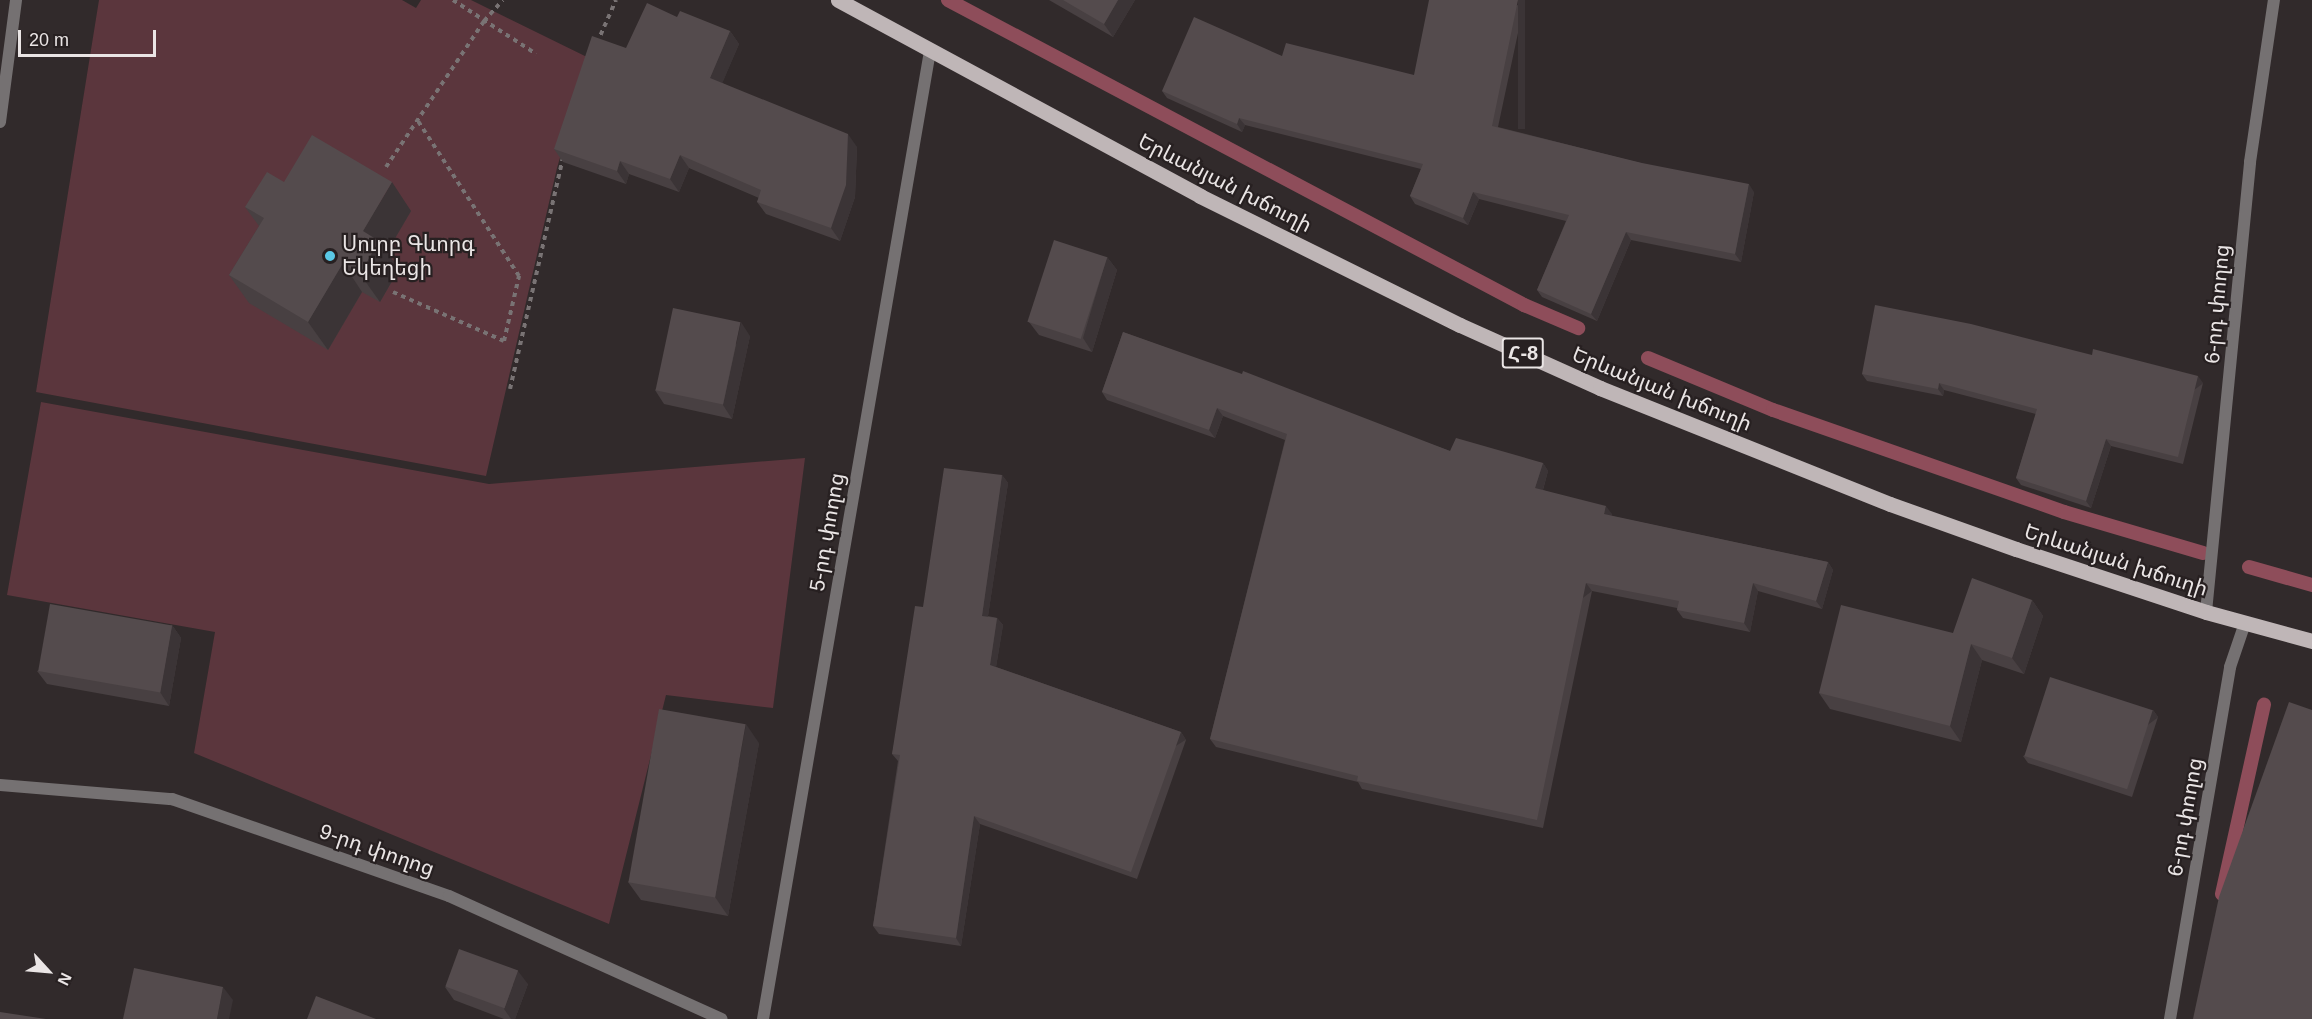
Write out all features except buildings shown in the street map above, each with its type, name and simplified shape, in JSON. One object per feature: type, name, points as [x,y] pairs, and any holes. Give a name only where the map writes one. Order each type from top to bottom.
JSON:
[{"type":"main road","name":"Երևանյան խճուղի","points":[[838,0],[1211,201],[1460,325],[1600,388],[1890,504],[2206,612],[2312,641]]},
{"type":"street","points":[[0,122],[16,0]]},
{"type":"street","name":"6-րդ փողոց","points":[[2206,612],[2250,162],[2274,0]]},
{"type":"street","name":"5-րդ փողոց","points":[[763,1019],[930,51]]},
{"type":"street","name":"6-րդ փողոց","points":[[2170,1019],[2230,667],[2245,623]]},
{"type":"street","name":"9-րդ փողոց","points":[[0,785],[172,799],[449,896],[721,1019]]},
{"type":"path","points":[[453,0],[536,54]]},
{"type":"path","points":[[386,167],[484,21],[503,0]]},
{"type":"path","points":[[596,46],[616,0]]},
{"type":"path","points":[[393,292],[424,309],[504,341],[519,276],[418,121]]},
{"type":"path","points":[[510,389],[564,155]]},
{"type":"shaded area","points":[[99,0],[402,0],[416,8],[421,0],[471,0],[589,58],[557,168],[486,476],[36,392]]},
{"type":"shaded area","points":[[41,402],[489,484],[805,458],[773,708],[666,695],[609,924],[194,753],[215,632],[7,595]]},
{"type":"waterway","points":[[948,0],[1524,305],[1578,328]]},
{"type":"waterway","points":[[1648,358],[1773,410],[2064,512],[2203,553]]},
{"type":"waterway","points":[[2249,567],[2312,585]]},
{"type":"waterway","points":[[2222,894],[2264,705]]},
{"type":"place","name":"Սուրբ Գևորգ Եկեղեցի","points":[[330,256]]}]
